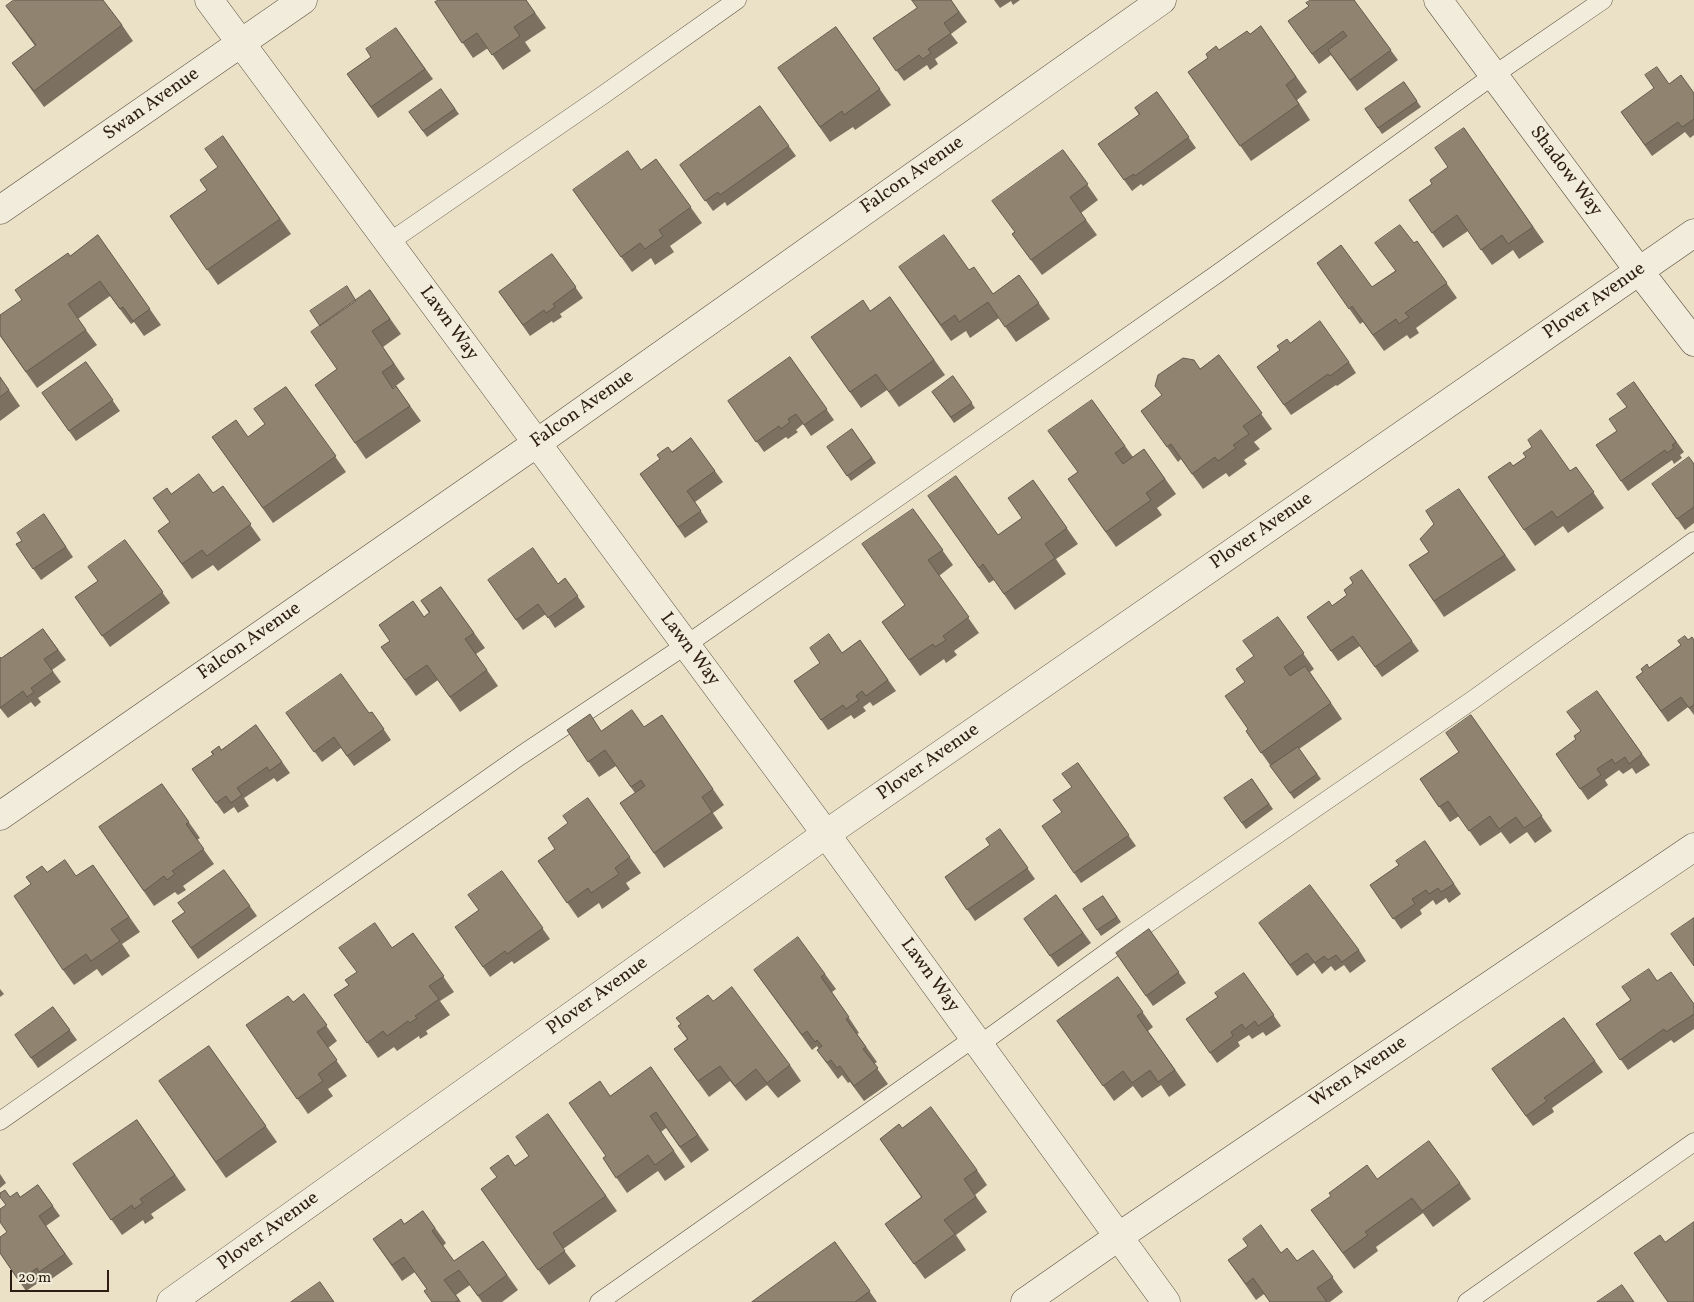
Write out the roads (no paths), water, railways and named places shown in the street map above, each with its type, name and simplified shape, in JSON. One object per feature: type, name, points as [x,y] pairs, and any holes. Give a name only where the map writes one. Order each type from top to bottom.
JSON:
[{"type":"street","name":"Lawn Way","points":[[209,0],[826,834],[1166,1302]]},
{"type":"street","name":"Swan Avenue","points":[[0,210],[303,0]]},
{"type":"street","name":"Falcon Avenue","points":[[0,816],[536,443],[1162,0]]},
{"type":"street","name":"Shadow Way","points":[[1438,0],[1694,342]]},
{"type":"street","name":"Plover Avenue","points":[[171,1302],[826,834],[1694,233]]},
{"type":"street","name":"Wren Avenue","points":[[1025,1302],[1694,847]]},
{"type":"lane","points":[[388,243],[595,101],[737,0]]},
{"type":"lane","points":[[0,1121],[520,756],[686,645],[1217,274],[1603,0]]},
{"type":"lane","points":[[600,1302],[1474,699],[1694,541]]},
{"type":"lane","points":[[1467,1302],[1694,1142]]}]
